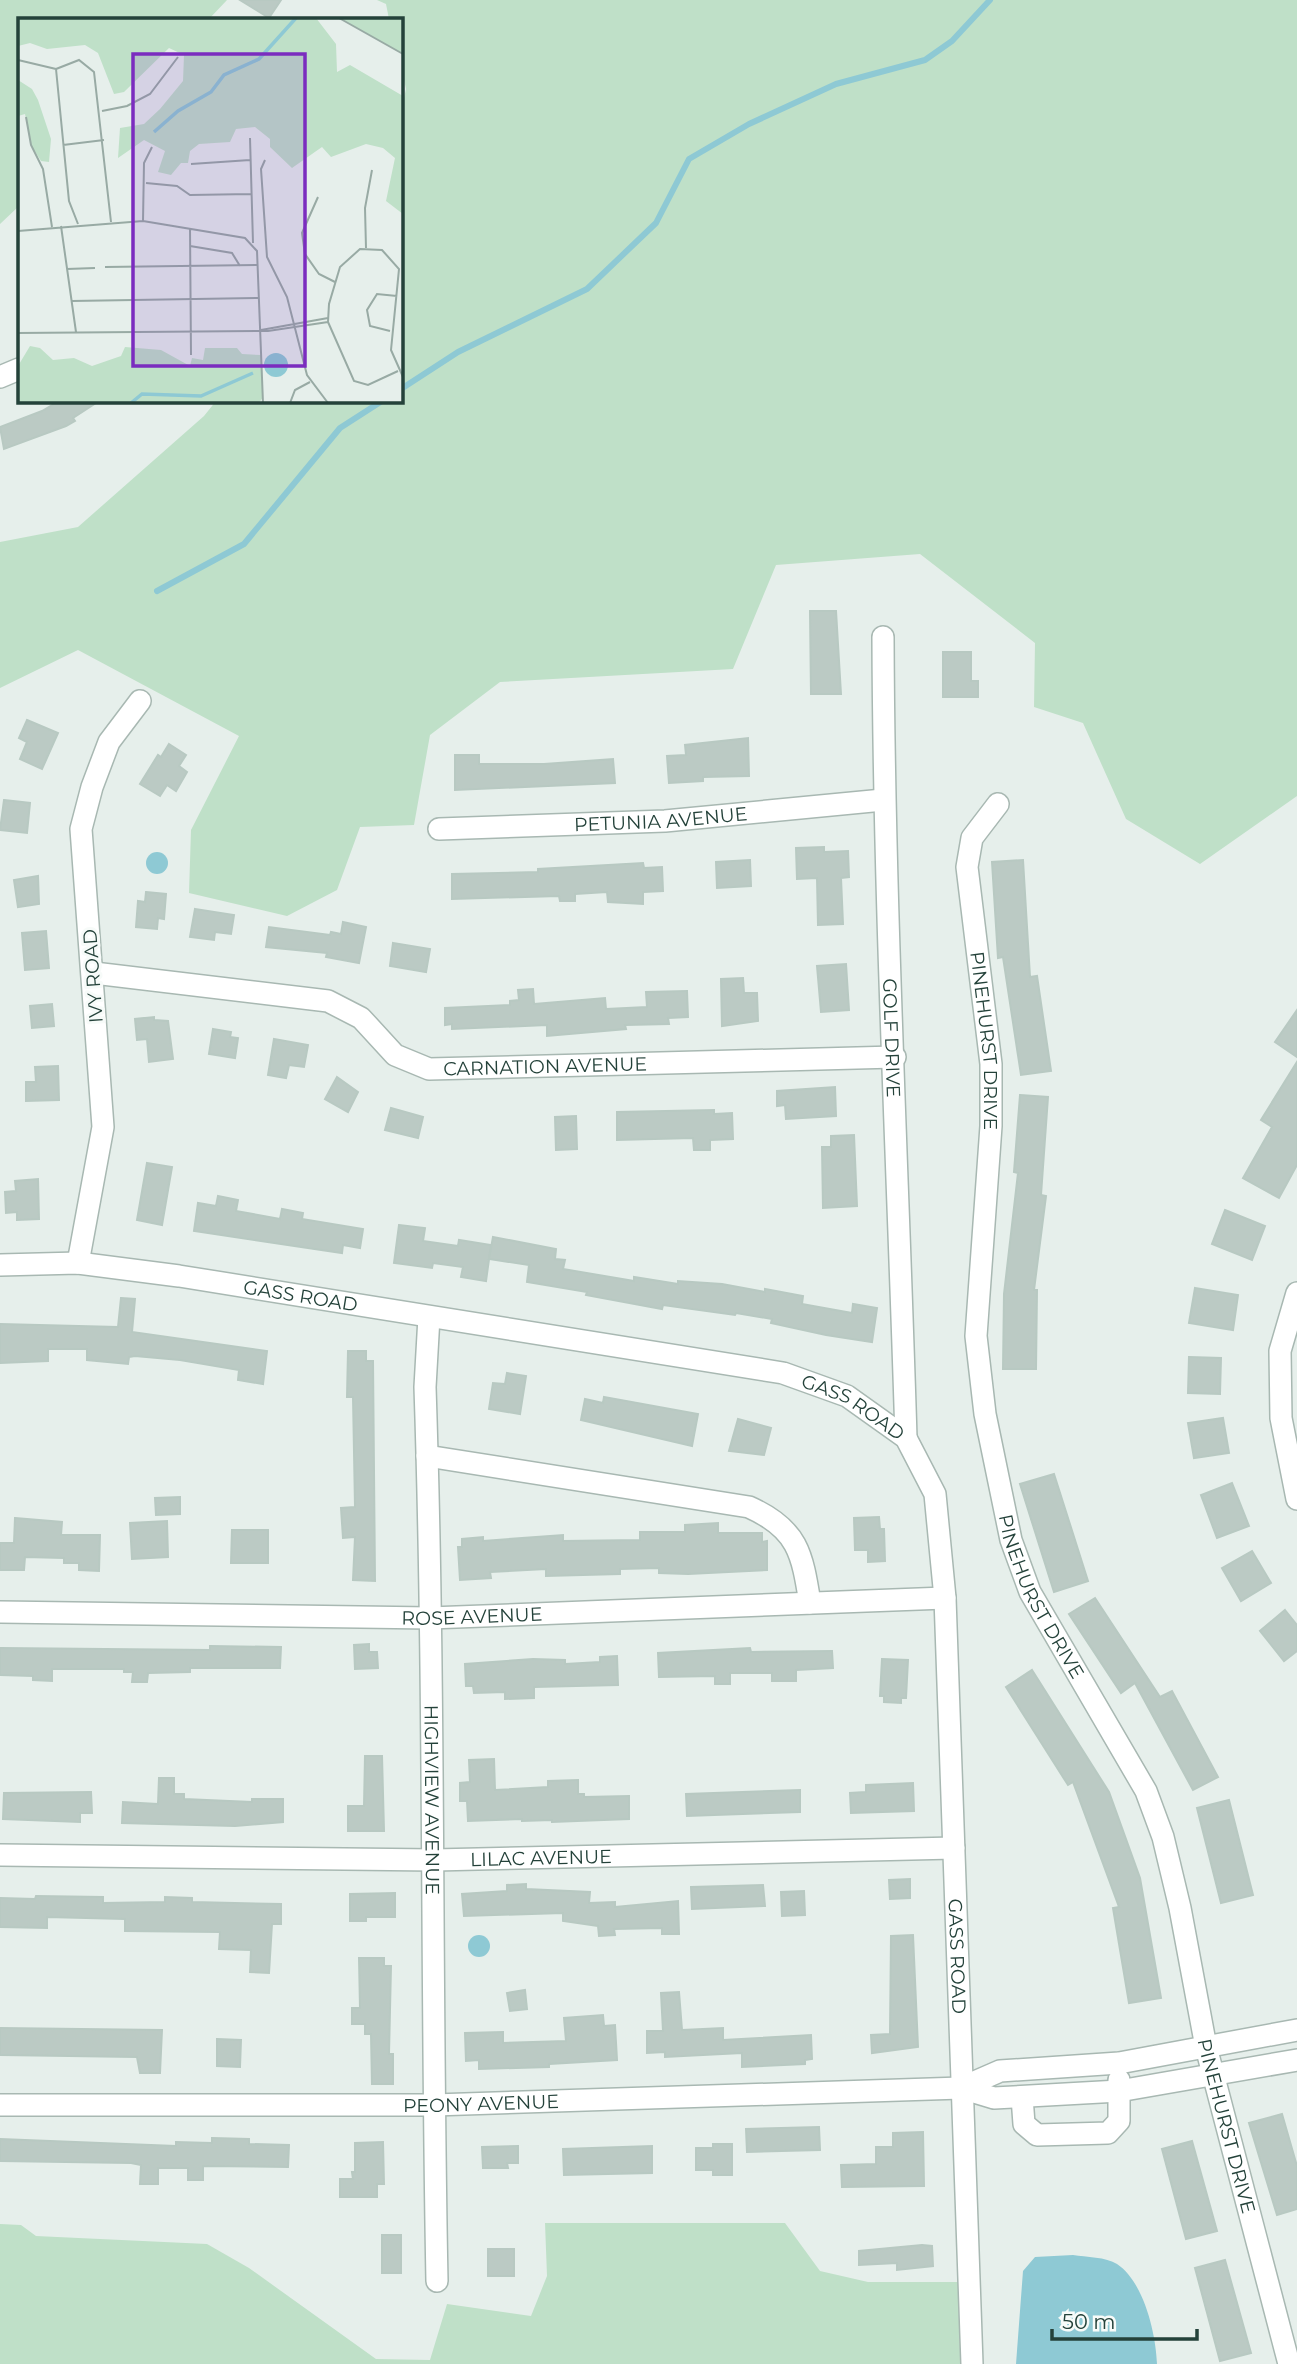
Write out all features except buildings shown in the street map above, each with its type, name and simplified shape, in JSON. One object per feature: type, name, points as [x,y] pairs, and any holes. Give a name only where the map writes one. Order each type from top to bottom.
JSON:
[{"type":"street","points":[[0,377],[18,369]]},
{"type":"street","name":"GOLF DRIVE","points":[[883,637],[883,800],[895,1057],[906,1438]]},
{"type":"street","name":"IVY ROAD","points":[[78,1263],[103,1127],[94,973],[81,829],[109,742],[141,701]]},
{"type":"street","name":"PETUNIA AVENUE","points":[[439,829],[665,821],[883,800]]},
{"type":"street","name":"PINEHURST DRIVE","points":[[998,804],[972,838],[967,867],[991,1064],[991,1126],[976,1336],[985,1414],[1011,1540],[1030,1592],[1146,1791],[1163,1837],[1180,1908],[1206,2047],[1289,2364]]},
{"type":"street","name":"CARNATION AVENUE","points":[[94,973],[328,1001],[361,1018],[396,1055],[429,1069],[895,1057]]},
{"type":"street","name":"GASS ROAD","points":[[0,1265],[78,1263],[179,1276],[783,1373],[848,1396],[906,1438],[935,1494],[944,1598],[972,2364]]},
{"type":"street","points":[[1297,1293],[1280,1351],[1281,1418],[1297,1499]]},
{"type":"street","name":"HIGHVIEW AVENUE","points":[[429,1317],[425,1387],[435,1860],[434,2105],[437,2281]]},
{"type":"street","points":[[427,1455],[749,1507],[775,1519],[791,1536],[804,1568],[810,1603]]},
{"type":"street","name":"ROSE AVENUE","points":[[0,1612],[430,1618],[944,1598]]},
{"type":"street","name":"LILAC AVENUE","points":[[0,1856],[435,1860],[954,1848]]},
{"type":"street","points":[[961,2088],[1000,2071],[1119,2063],[1297,2030]]},
{"type":"street","points":[[961,2088],[994,2098],[1119,2091],[1297,2060]]},
{"type":"street","points":[[1022,2097],[1024,2124],[1037,2135],[1102,2134],[1113,2130],[1119,2121],[1119,2063]]},
{"type":"street","name":"PEONY AVENUE","points":[[0,2105],[434,2105],[961,2088]]},
{"type":"green space","points":[[0,0],[227,0],[210,18],[18,18],[18,207],[0,224]]},
{"type":"green space","points":[[377,0],[1297,0],[1297,796],[1200,864],[1126,819],[1083,723],[1034,707],[1035,643],[920,554],[776,565],[733,669],[500,682],[430,735],[414,825],[360,827],[337,890],[287,916],[189,893],[191,830],[239,736],[78,650],[0,688],[0,542],[78,527],[204,416],[215,402],[402,402],[402,107],[406,89],[402,71],[402,18],[389,18],[386,4]]},
{"type":"green space","points":[[545,2223],[785,2223],[820,2271],[868,2282],[968,2282],[972,2364],[0,2364],[0,2224],[21,2225],[36,2236],[207,2244],[249,2268],[376,2359],[430,2360],[447,2304],[531,2316],[547,2276]]},
{"type":"water","points":[[157,852],[167,859],[168,863],[161,873],[157,874],[147,867],[146,863],[153,853]]},
{"type":"water","points":[[479,1935],[489,1942],[490,1946],[483,1956],[479,1957],[469,1950],[468,1946],[475,1936]]},
{"type":"water","points":[[1073,2255],[1107,2260],[1126,2272],[1147,2310],[1157,2364],[1016,2364],[1023,2271],[1035,2257]]},
{"type":"waterway","points":[[402,388],[458,352],[587,289],[656,223],[689,159],[749,124],[836,84],[925,60],[952,41],[990,0]]},
{"type":"waterway","points":[[157,591],[244,544],[340,428],[380,402]]}]
